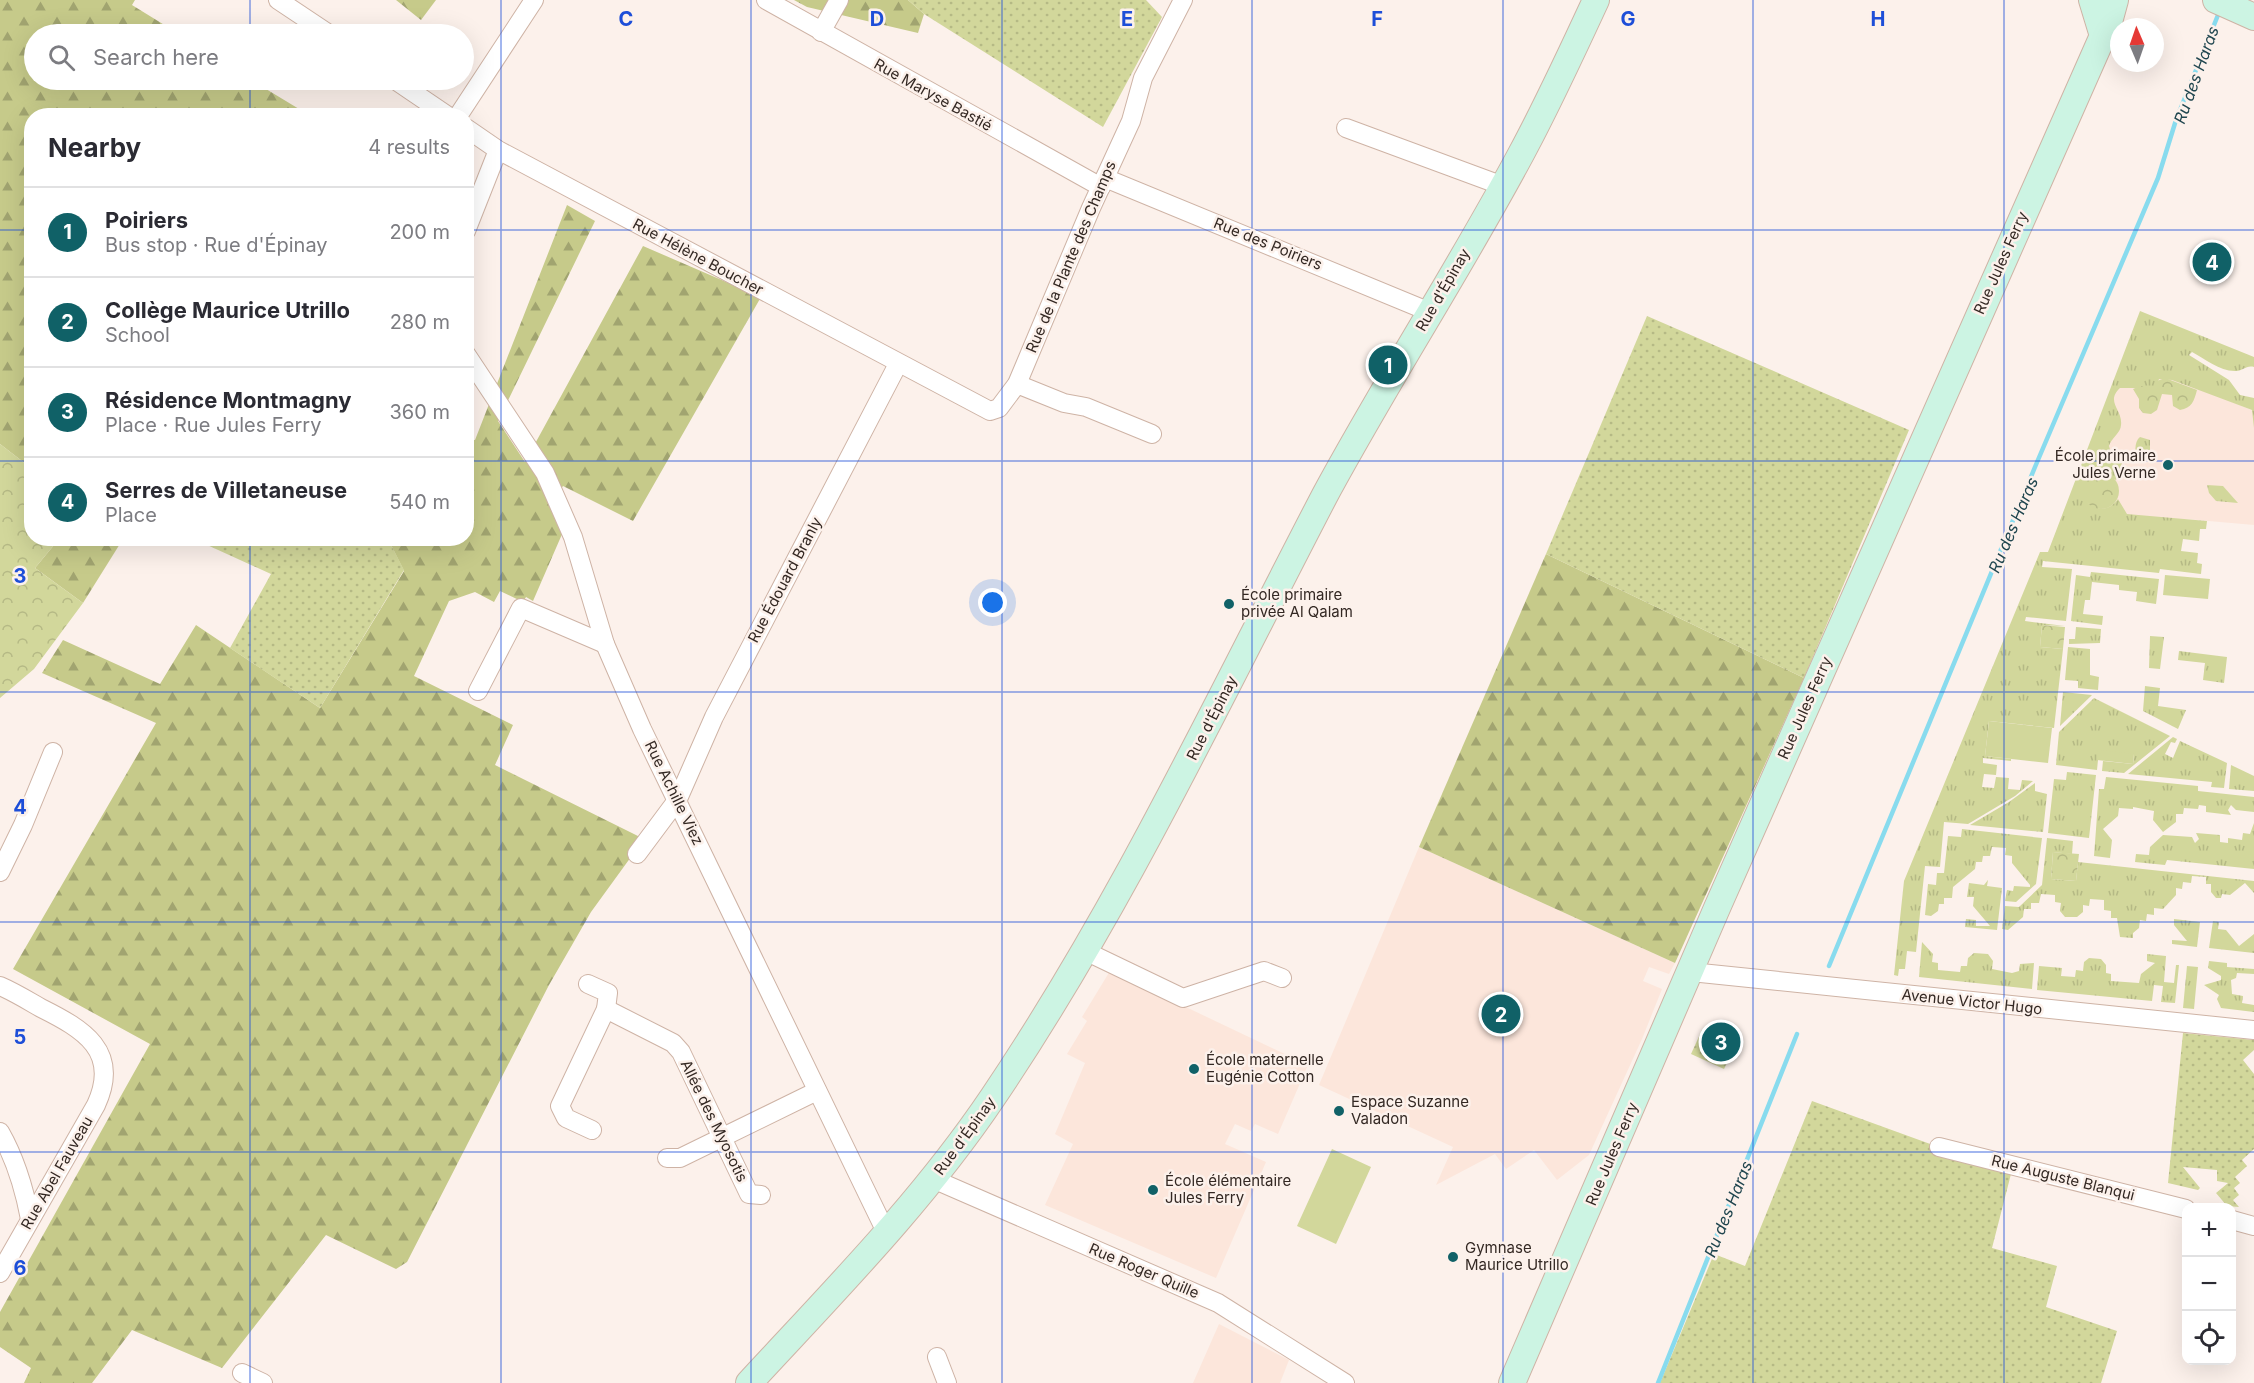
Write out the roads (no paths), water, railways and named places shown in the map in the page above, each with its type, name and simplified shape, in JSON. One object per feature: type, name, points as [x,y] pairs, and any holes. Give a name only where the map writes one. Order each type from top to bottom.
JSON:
[{"type":"main road","name":"Rue d'Épinay","points":[[749,1383],[933,1179],[993,1097],[1137,859],[1205,733],[1327,492],[1503,186],[1550,98],[1596,0]]},
{"type":"main road","points":[[2092,0],[2103,36]]},
{"type":"main road","name":"Rue Jules Ferry","points":[[1512,1383],[1916,454],[2112,16],[2115,0]]},
{"type":"main road","points":[[2216,0],[2254,17]]},
{"type":"street","points":[[278,0],[314,24]]},
{"type":"street","points":[[463,108],[534,0]]},
{"type":"street","name":"Rue Maryse Bastié","points":[[766,0],[821,32],[1103,183]]},
{"type":"street","points":[[821,32],[839,0]]},
{"type":"street","name":"Rue de la Plante des Champs","points":[[898,364],[990,411],[999,408],[1017,384],[1131,120],[1143,78],[1183,0]]},
{"type":"street","points":[[410,90],[436,108]]},
{"type":"street","points":[[1346,128],[1503,186]]},
{"type":"street","points":[[474,134],[498,150],[474,211]]},
{"type":"street","name":"Rue Hélène Boucher","points":[[498,150],[898,364]]},
{"type":"street","name":"Rue des Poiriers","points":[[1103,183],[1430,312]]},
{"type":"street","name":"Rue Édouard Branly","points":[[637,854],[678,799],[714,717],[898,364]]},
{"type":"street","name":"Rue Achille Viez","points":[[474,366],[550,483],[573,537],[605,644],[642,729],[678,799],[886,1232]]},
{"type":"street","points":[[1017,384],[1064,403],[1086,407],[1152,434]]},
{"type":"street","points":[[478,690],[521,608],[605,644]]},
{"type":"street","points":[[0,872],[23,825],[53,752]]},
{"type":"street","points":[[1083,950],[1183,998],[1264,971],[1282,978]]},
{"type":"street","name":"Avenue Victor Hugo","points":[[1691,972],[2254,1030]]},
{"type":"street","points":[[588,984],[608,993],[606,1009],[560,1106],[566,1118],[592,1130]]},
{"type":"street","name":"Rue Abel Fauveau","points":[[0,986],[83,1031],[95,1044],[104,1074],[103,1089],[96,1105],[0,1273]]},
{"type":"street","name":"Allée des Myosotis","points":[[606,1009],[672,1042],[681,1052],[749,1194],[761,1195]]},
{"type":"street","points":[[668,1158],[680,1158],[817,1091]]},
{"type":"street","points":[[0,1132],[12,1153],[23,1184],[30,1219]]},
{"type":"street","name":"Rue Auguste Blanqui","points":[[1939,1147],[2182,1208]]},
{"type":"street","name":"Rue Roger Quille","points":[[933,1179],[1218,1303],[1345,1383]]},
{"type":"street","points":[[2236,1221],[2254,1226]]},
{"type":"street","points":[[938,1357],[947,1383]]},
{"type":"street","points":[[242,1373],[263,1383]]},
{"type":"waterway","name":"Ru des Haras","points":[[1829,966],[2035,467],[2158,178],[2176,120],[2218,15]]},
{"type":"waterway","name":"Ru des Haras","points":[[1658,1383],[1797,1034]]},
{"type":"place","name":"Serres de Villetaneuse","points":[[2212,262]]},
{"type":"place","name":"Poiriers","points":[[1388,365]]},
{"type":"place","name":"École primaire Jules Verne","points":[[2168,465]]},
{"type":"place","name":"École primaire privée Al Qalam","points":[[1229,604]]},
{"type":"place","name":"Collège Maurice Utrillo","points":[[1501,1014]]},
{"type":"place","name":"Résidence Montmagny","points":[[1721,1042]]},
{"type":"place","name":"École maternelle Eugénie Cotton","points":[[1194,1069]]},
{"type":"place","name":"Espace Suzanne Valadon","points":[[1339,1111]]},
{"type":"place","name":"École élémentaire Jules Ferry","points":[[1153,1190]]},
{"type":"place","name":"Gymnase Maurice Utrillo","points":[[1453,1257]]}]
